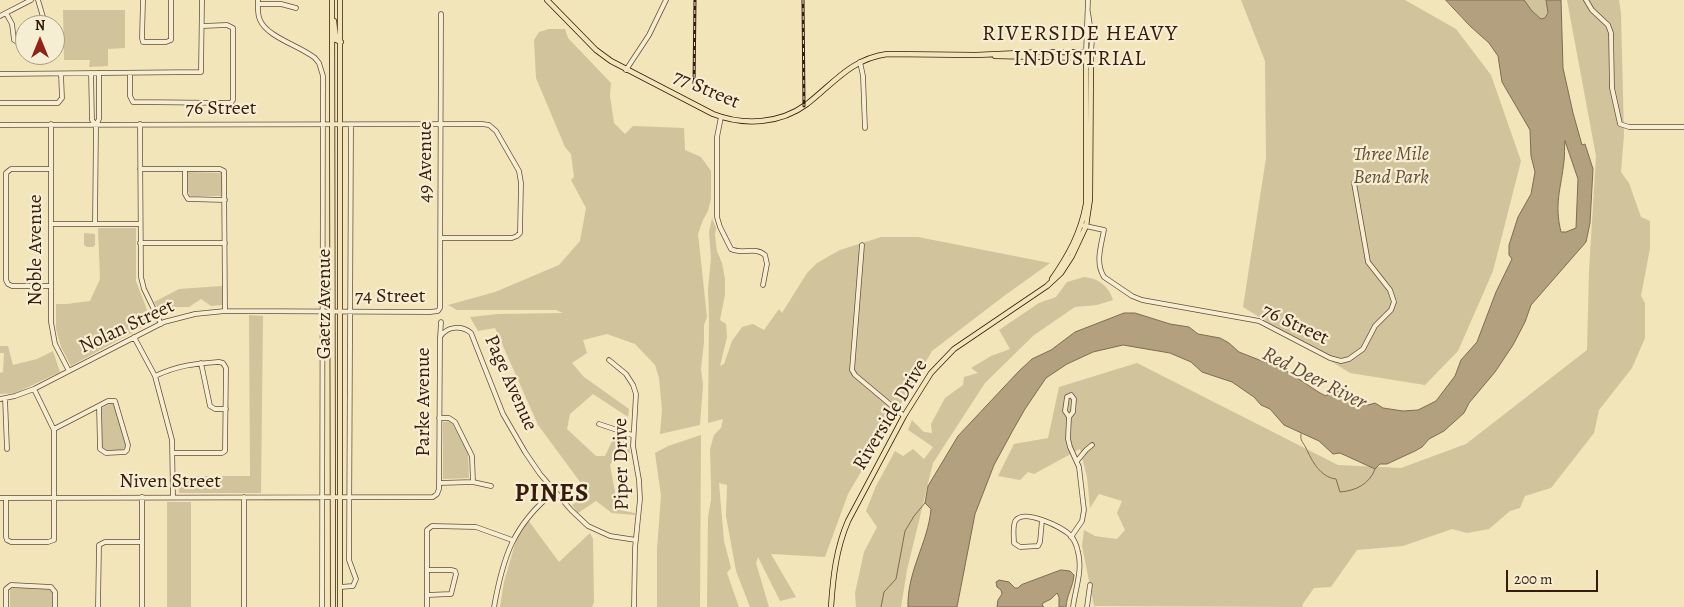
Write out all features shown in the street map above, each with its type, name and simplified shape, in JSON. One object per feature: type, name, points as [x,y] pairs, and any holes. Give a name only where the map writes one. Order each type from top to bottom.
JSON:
[{"type":"main road","name":"Gaetz Avenue","points":[[332,0],[333,607]]},
{"type":"main road","name":"Gaetz Avenue","points":[[340,0],[340,607]]},
{"type":"main road","name":"77 Street","points":[[547,0],[596,50],[610,61],[721,117],[737,121],[768,121],[785,116],[808,103],[860,62],[876,56],[887,54],[1088,52]]},
{"type":"main road","points":[[332,15],[337,41],[340,42]]},
{"type":"main road","name":"Riverside Drive","points":[[831,607],[835,566],[844,530],[857,502],[904,416],[931,373],[954,349],[1047,286],[1070,252],[1083,225],[1086,197],[1088,52]]},
{"type":"main road","name":"77 Street","points":[[984,54],[1088,58]]},
{"type":"street","points":[[0,16],[31,0]]},
{"type":"street","points":[[38,0],[42,15]]},
{"type":"street","points":[[143,0],[143,42],[166,42],[170,40],[171,0]]},
{"type":"street","points":[[0,74],[201,72],[202,0]]},
{"type":"street","points":[[626,70],[648,35],[666,0]]},
{"type":"street","points":[[1088,0],[1092,40],[1088,52]]},
{"type":"street","points":[[1586,0],[1592,10],[1608,24],[1611,33],[1612,88],[1620,124],[1629,127],[1684,127]]},
{"type":"street","points":[[296,8],[281,4],[258,2],[260,19],[267,28],[311,55],[319,63],[323,76],[322,607]]},
{"type":"street","points":[[6,13],[12,24],[15,41]]},
{"type":"street","name":"49 Avenue","points":[[439,309],[441,238],[441,14]]},
{"type":"street","points":[[130,73],[130,96],[133,102],[231,103],[233,100],[233,28],[227,25],[202,26]]},
{"type":"street","points":[[860,62],[864,76],[865,128]]},
{"type":"street","points":[[91,73],[92,120],[96,125]]},
{"type":"street","points":[[95,224],[96,125],[99,119],[99,73]]},
{"type":"street","points":[[0,103],[58,103],[62,98],[61,74]]},
{"type":"street","points":[[721,117],[717,145],[718,222],[731,249],[738,252],[760,251],[765,255],[767,264],[763,285]]},
{"type":"street","name":"Noble Avenue","points":[[51,124],[51,286],[53,335],[68,371]]},
{"type":"street","points":[[140,124],[141,282],[161,324]]},
{"type":"street","name":"76 Street","points":[[0,125],[489,125],[496,131],[519,171],[519,235],[512,238],[441,238]]},
{"type":"street","points":[[340,587],[352,586],[356,579],[349,560],[350,125]]},
{"type":"street","points":[[51,169],[11,169],[7,171],[6,282],[11,286],[51,286]]},
{"type":"street","points":[[140,169],[222,170],[225,174],[225,311]]},
{"type":"street","points":[[185,169],[185,194],[188,199],[225,200]]},
{"type":"street","name":"76 Street","points":[[1083,225],[1104,230],[1099,263],[1101,272],[1104,277],[1132,296],[1163,305],[1259,321],[1323,354],[1336,360],[1345,361],[1364,349],[1375,326],[1391,310],[1394,302],[1390,290],[1368,262],[1354,183]]},
{"type":"street","points":[[51,224],[140,224]]},
{"type":"street","points":[[140,243],[225,244]]},
{"type":"street","points":[[862,245],[852,370],[853,374],[904,416]]},
{"type":"street","name":"74 Street","points":[[333,312],[430,312],[439,309]]},
{"type":"street","name":"Nolan Street","points":[[3,399],[34,389],[161,324],[195,314],[225,311],[333,312]]},
{"type":"street","name":"Parke Avenue","points":[[439,483],[440,337],[442,322]]},
{"type":"street","name":"Page Avenue","points":[[440,337],[443,332],[457,328],[465,329],[471,333],[503,414],[525,452],[554,492],[578,518],[591,528],[614,537],[636,540]]},
{"type":"street","points":[[134,337],[155,376],[172,440],[173,497]]},
{"type":"street","name":"Piper Drive","points":[[609,360],[626,374],[635,389],[636,401],[632,435],[640,492],[634,607]]},
{"type":"street","points":[[155,376],[178,366],[201,363],[219,362],[224,364],[226,368],[226,450],[224,452],[173,453]]},
{"type":"street","points":[[201,363],[210,406],[215,409],[226,409]]},
{"type":"street","points":[[6,498],[7,540],[11,542],[53,541],[55,498],[54,429],[34,389]]},
{"type":"street","points":[[1069,417],[1073,411],[1074,399],[1071,395],[1066,398],[1065,411],[1069,417],[1069,444],[1080,470],[1084,514],[1080,525],[1072,537]]},
{"type":"street","points":[[3,399],[7,450]]},
{"type":"street","points":[[54,429],[110,400],[116,402],[128,445],[125,452],[106,453],[100,449],[99,406]]},
{"type":"street","points":[[439,418],[451,419],[459,430],[472,456],[473,482]]},
{"type":"street","points":[[598,424],[632,435]]},
{"type":"street","points":[[1077,461],[1092,445]]},
{"type":"street","points":[[439,483],[473,482],[491,486]]},
{"type":"street","name":"Niven Street","points":[[0,498],[432,497],[438,493],[439,483]]},
{"type":"street","points":[[494,607],[512,540],[530,513],[554,492]]},
{"type":"street","points":[[244,497],[244,607]]},
{"type":"street","points":[[142,498],[142,607]]},
{"type":"street","points":[[1042,520],[1038,546],[1020,547],[1015,544],[1014,523],[1016,519],[1026,517],[1042,520],[1062,529],[1072,537],[1078,550],[1079,561],[1073,607]]},
{"type":"street","points":[[428,607],[427,530],[431,526],[476,527],[512,540]]},
{"type":"street","points":[[98,607],[99,545],[105,542],[142,542]]},
{"type":"street","points":[[427,570],[451,570],[455,571],[456,574],[451,594],[428,595]]},
{"type":"street","points":[[6,607],[6,589],[11,586],[20,586],[51,587],[55,592],[55,607]]},
{"type":"street","points":[[1087,607],[1090,586]]},
{"type":"green space","name":"Three Mile Bend Park","points":[[1241,0],[1405,0],[1456,29],[1491,75],[1521,161],[1493,271],[1458,351],[1425,385],[1350,373],[1243,307],[1266,158],[1265,61]]},
{"type":"green space","points":[[1524,0],[1546,0],[1548,13],[1545,18],[1541,19]]},
{"type":"green space","points":[[1567,0],[1619,0],[1621,13],[1624,135],[1621,172],[1629,183],[1641,217],[1650,221],[1650,248],[1641,296],[1645,303],[1645,338],[1632,368],[1599,410],[1594,433],[1551,488],[1525,496],[1520,508],[1510,511],[1489,529],[1467,533],[1452,529],[1403,546],[1357,550],[1331,587],[1314,588],[1302,605],[1303,607],[1094,606],[1082,546],[1084,530],[1095,536],[1117,539],[1125,530],[1117,513],[1122,501],[1099,494],[1090,508],[1087,477],[1080,449],[1034,474],[1028,472],[1020,480],[998,476],[1014,444],[1048,438],[1059,387],[1137,363],[1338,465],[1401,468],[1466,444],[1587,350],[1589,271],[1596,156]]},
{"type":"green space","points":[[63,10],[125,10],[125,48],[108,49],[108,66],[89,67],[90,60],[65,60],[65,15],[63,15]]},
{"type":"green space","points":[[549,29],[565,29],[568,38],[611,83],[610,96],[614,123],[625,134],[633,126],[684,128],[685,150],[701,157],[711,171],[711,199],[698,234],[707,317],[704,325],[701,369],[703,385],[700,425],[660,434],[662,410],[659,378],[655,365],[635,344],[607,334],[583,340],[587,353],[572,363],[584,377],[629,409],[628,417],[593,394],[570,414],[567,429],[596,456],[605,456],[616,433],[628,437],[630,453],[616,455],[610,465],[615,492],[614,509],[635,513],[635,515],[612,513],[596,501],[578,513],[572,505],[589,494],[538,425],[495,328],[478,331],[470,317],[498,314],[563,313],[556,310],[457,310],[448,305],[495,292],[559,265],[580,241],[586,208],[571,180],[574,177],[571,154],[565,147],[536,78],[534,40],[539,32]]},
{"type":"green space","points":[[188,172],[222,173],[222,196],[190,196],[188,191]]},
{"type":"green space","points":[[712,218],[716,228],[717,251],[722,263],[725,279],[725,294],[720,320],[726,324],[727,337],[720,366],[724,364],[732,341],[742,327],[753,324],[764,330],[779,309],[782,313],[807,273],[817,263],[840,250],[881,237],[918,237],[1050,263],[932,351],[848,494],[825,557],[771,554],[796,597],[780,601],[758,557],[756,563],[769,607],[750,607],[736,571],[726,516],[727,485],[719,483],[724,541],[731,568],[727,573],[739,607],[707,607],[708,517],[711,500],[710,449],[714,435],[721,428],[723,419],[708,423],[708,289],[711,258],[709,232]]},
{"type":"green space","points":[[98,228],[136,228],[136,281],[153,321],[71,366],[61,347],[56,329],[56,304],[90,301],[100,279]]},
{"type":"green space","points":[[84,233],[95,234],[95,245],[93,247],[84,245]]},
{"type":"green space","points":[[1084,277],[1094,279],[1106,287],[1113,300],[1097,305],[1075,307],[1034,335],[985,383],[933,463],[907,570],[901,607],[856,607],[855,593],[864,552],[877,527],[866,511],[876,486],[895,451],[903,456],[913,449],[924,459],[933,447],[908,430],[912,420],[924,432],[932,433],[931,424],[945,398],[963,385],[964,377],[978,373],[971,368],[991,356],[1010,349],[999,330],[1039,303],[1056,297],[1067,282]]},
{"type":"green space","points":[[222,286],[222,305],[211,306],[201,299],[189,307],[174,307],[164,317],[154,302],[179,289]]},
{"type":"green space","points":[[249,315],[263,316],[261,493],[179,493],[178,476],[250,476]]},
{"type":"green space","points":[[0,346],[8,346],[13,365],[37,359],[53,351],[60,372],[16,393],[0,394],[0,373],[3,372],[4,353],[0,353]]},
{"type":"green space","points":[[111,403],[115,405],[126,447],[122,450],[105,450],[102,447],[102,408]]},
{"type":"green space","points":[[451,421],[468,453],[469,478],[443,479],[443,422]]},
{"type":"green space","points":[[701,435],[700,607],[657,607],[657,549],[661,496],[655,453],[668,446]]},
{"type":"green space","points":[[167,502],[191,502],[191,607],[167,607]]},
{"type":"green space","points":[[528,520],[559,562],[590,533],[593,539],[594,602],[592,607],[500,607],[504,582],[517,537]]},
{"type":"green space","points":[[12,588],[49,588],[52,592],[52,607],[10,607],[10,590]]},
{"type":"shaded area","points":[[1446,0],[1524,0],[1541,19],[1545,18],[1548,13],[1546,0],[1561,0],[1563,68],[1582,145],[1585,144],[1593,169],[1590,223],[1586,242],[1531,305],[1525,322],[1513,345],[1495,372],[1469,403],[1464,413],[1444,431],[1429,439],[1422,447],[1387,464],[1380,464],[1375,469],[1340,453],[1333,454],[1319,441],[1284,425],[1270,409],[1261,405],[1254,397],[1232,382],[1202,372],[1191,362],[1170,353],[1123,345],[1093,352],[1067,364],[1046,378],[1025,409],[994,465],[975,514],[957,607],[908,607],[911,581],[926,534],[931,509],[925,503],[928,486],[958,436],[1032,359],[1051,350],[1075,332],[1124,313],[1135,313],[1170,324],[1189,327],[1198,334],[1220,338],[1239,352],[1285,370],[1326,396],[1332,391],[1342,392],[1368,405],[1375,403],[1383,408],[1403,411],[1418,410],[1436,401],[1455,376],[1461,360],[1477,342],[1496,292],[1512,259],[1509,255],[1509,245],[1518,217],[1531,194],[1535,172],[1531,156],[1530,130],[1502,82],[1498,56],[1489,43]],"holes":[[[1565,141],[1578,179],[1576,228],[1561,232],[1558,204]]]},
{"type":"shaded area","points":[[1061,570],[1070,571],[1074,575],[1066,607],[1059,607],[1057,593],[1043,603],[1044,607],[997,607],[998,600],[1002,594],[1001,590],[997,587],[996,582],[999,580],[1009,582],[1015,588],[1018,588],[1021,585]]},
{"type":"waterway","points":[[1301,434],[1301,440],[1314,463],[1325,475],[1336,479],[1340,492],[1351,490],[1366,483],[1375,469]]},
{"type":"waterway","points":[[881,607],[884,592],[896,579],[905,531],[925,503]]},
{"type":"railway","points":[[694,86],[695,0]]},
{"type":"railway","points":[[803,0],[804,106]]},
{"type":"district","name":"RIVERSIDE HEAVY INDUSTRIAL","points":[[1080,48]]},
{"type":"district","name":"PINES","points":[[552,495]]},
{"type":"water label","name":"Red Deer River","points":[[1314,379]]}]
